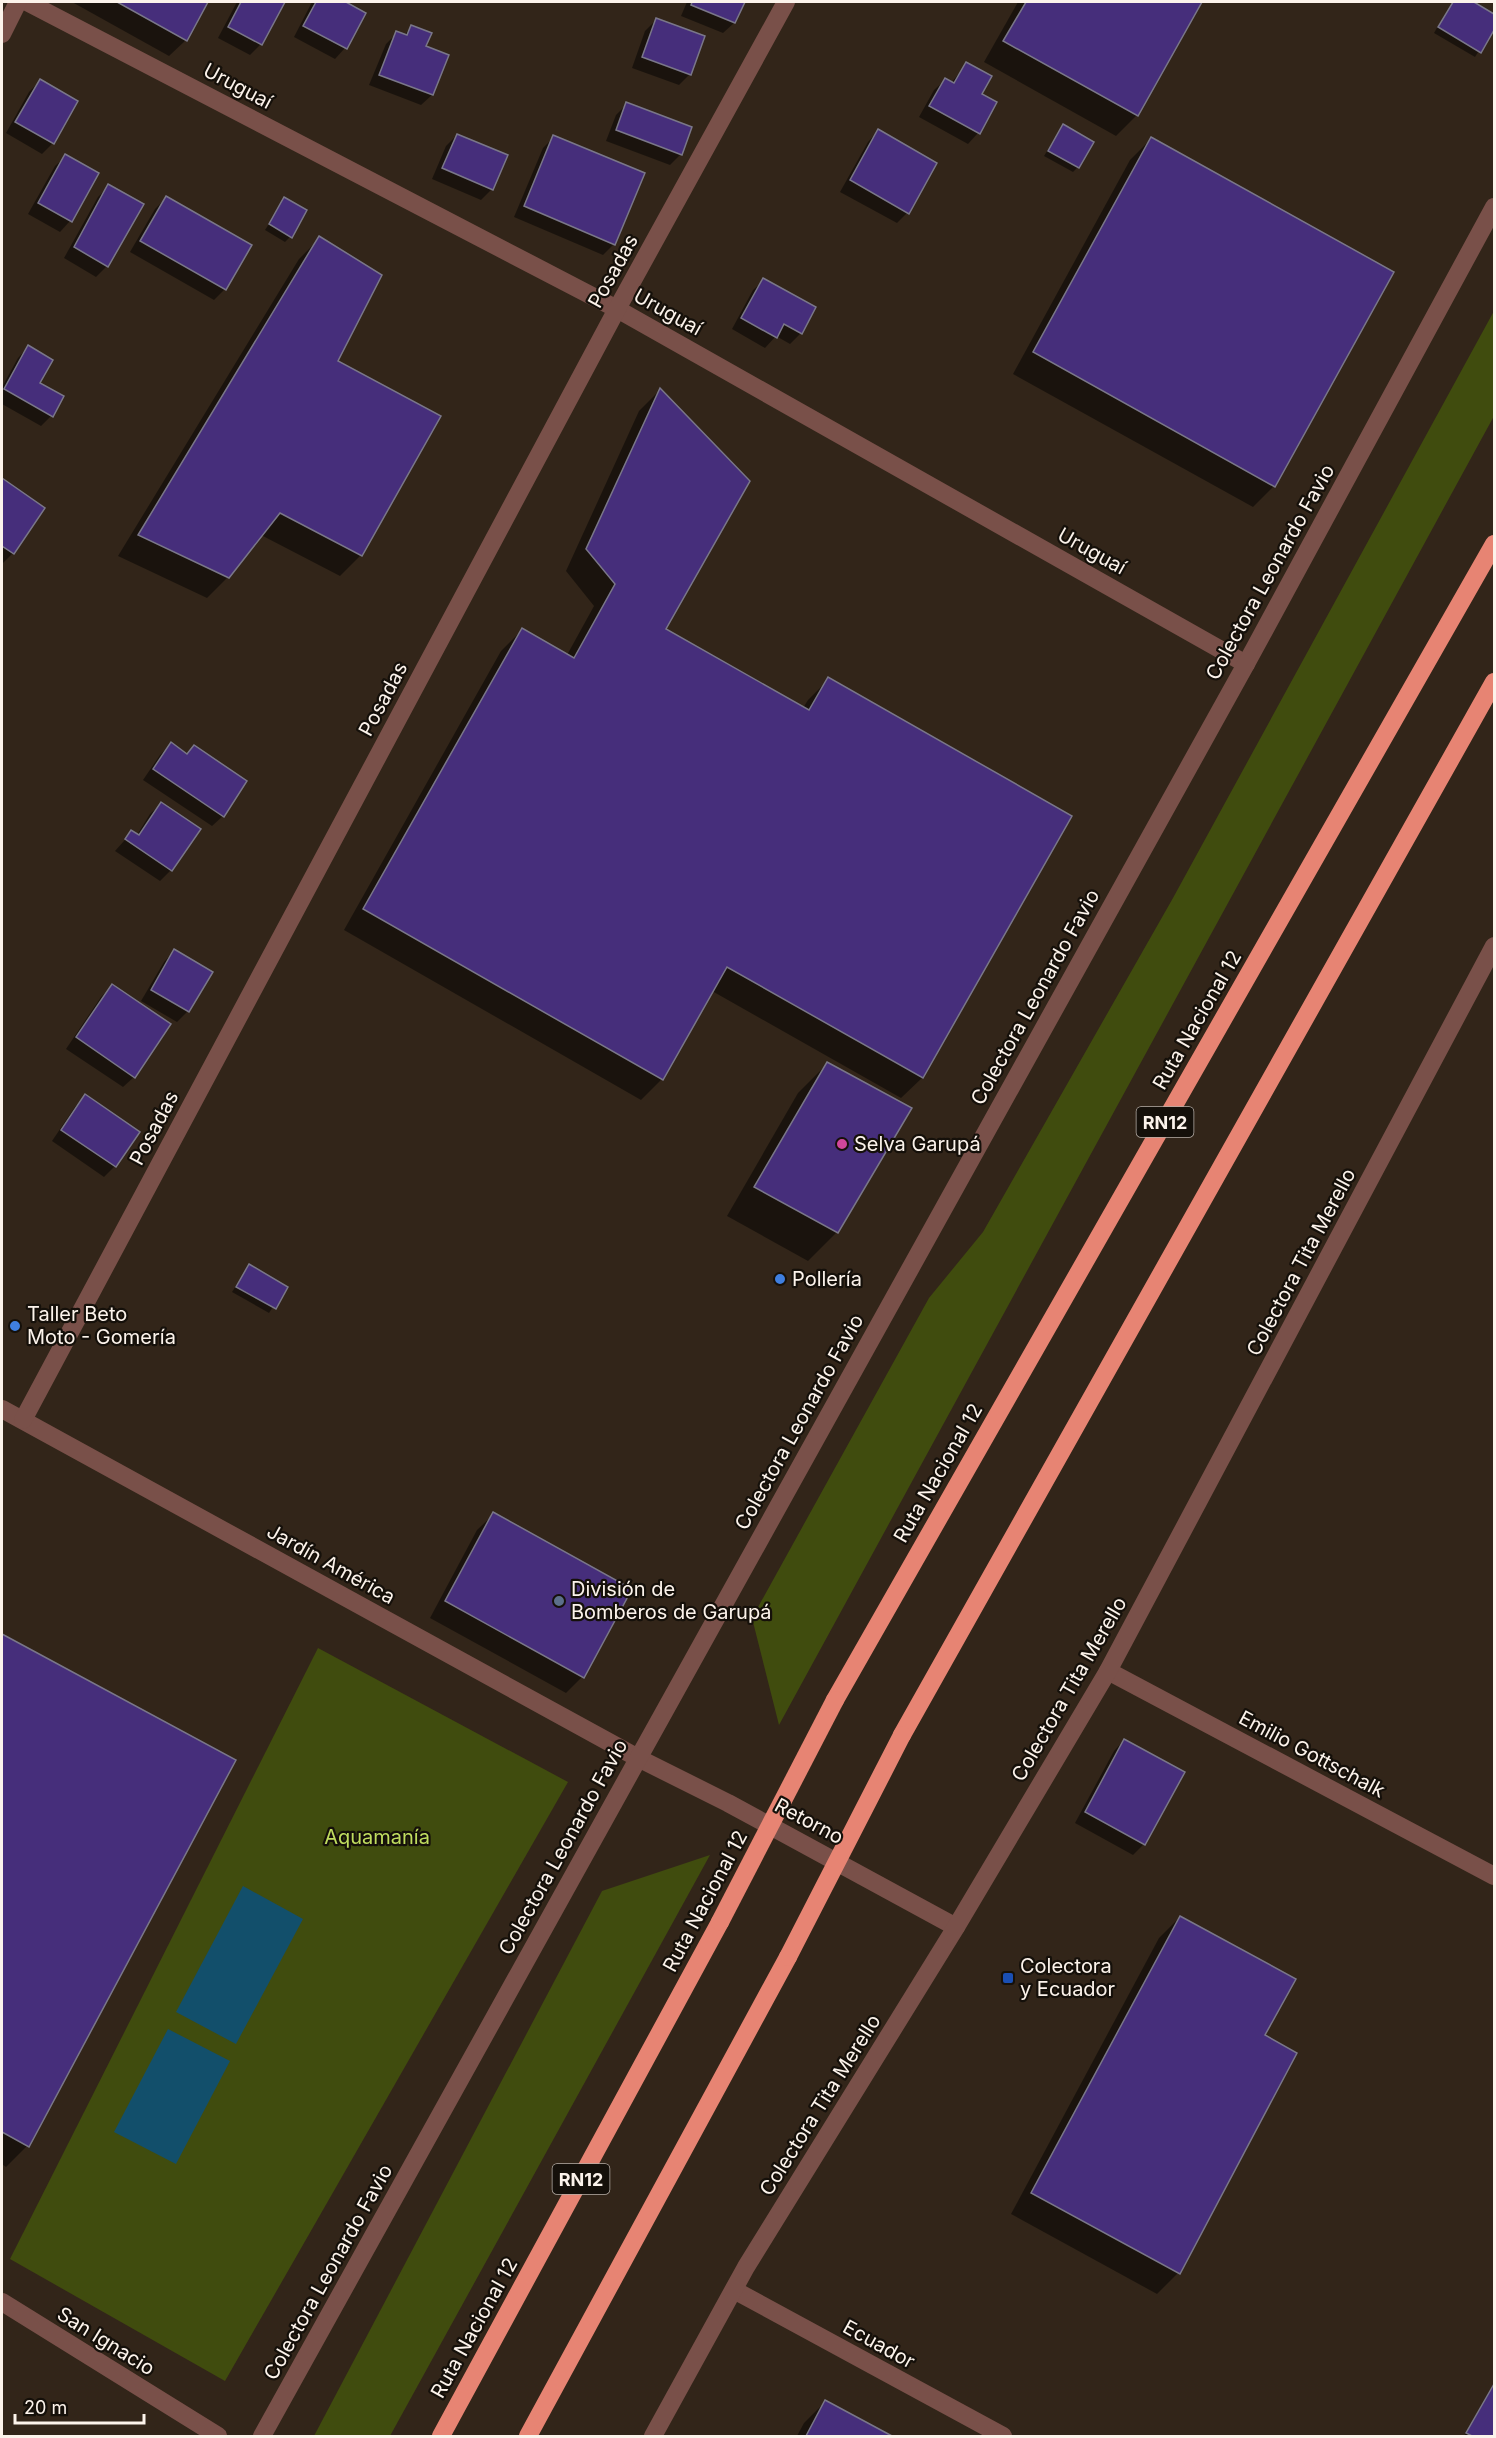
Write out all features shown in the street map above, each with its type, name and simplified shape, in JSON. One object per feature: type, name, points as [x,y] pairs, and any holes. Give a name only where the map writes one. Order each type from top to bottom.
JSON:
[{"type":"highway","name":"Ruta Nacional 12","points":[[441,2436],[720,1922],[835,1700],[1494,544]]},
{"type":"highway","points":[[528,2436],[788,1957],[902,1735],[1494,682]]},
{"type":"street","points":[[2,34],[18,2]]},
{"type":"street","name":"Uruguaí","points":[[27,2],[617,309],[1246,664]]},
{"type":"street","name":"Posadas","points":[[23,1420],[617,309],[786,2]]},
{"type":"street","name":"Colectora Leonardo Favio","points":[[262,2436],[1246,664],[1494,207]]},
{"type":"street","name":"Colectora Tita Merello","points":[[653,2436],[734,2290],[956,1928],[1108,1671],[1494,946]]},
{"type":"street","name":"Jardín América","points":[[2,1409],[638,1758]]},
{"type":"street","name":"Emilio Gottschalk","points":[[1108,1671],[1494,1876]]},
{"type":"street","name":"Retorno","points":[[638,1758],[728,1803],[956,1928]]},
{"type":"street","name":"Ecuador","points":[[734,2290],[1003,2436]]},
{"type":"street","name":"San Ignacio","points":[[2,2302],[218,2436]]},
{"type":"green space","points":[[1494,311],[1494,416],[779,1725],[752,1618],[929,1298],[983,1232],[1173,898]]},
{"type":"green space","name":"Aquamanía","points":[[318,1648],[568,1782],[225,2381],[10,2259]]},
{"type":"green space","points":[[710,1855],[390,2436],[314,2436],[602,1891]]},
{"type":"water","points":[[243,1886],[303,1919],[236,2044],[176,2012]]},
{"type":"water","points":[[168,2029],[230,2061],[176,2164],[114,2132]]},
{"type":"building","points":[[117,2],[208,2],[187,41]]},
{"type":"building","points":[[241,2],[285,2],[262,45],[228,27]]},
{"type":"building","points":[[316,2],[346,2],[366,13],[347,49],[303,26]]},
{"type":"building","points":[[692,2],[745,2],[735,23],[691,5]]},
{"type":"building","points":[[1026,2],[1202,2],[1138,116],[1003,41]]},
{"type":"building","points":[[1453,2],[1474,2],[1494,14],[1494,30],[1481,53],[1438,27]]},
{"type":"building","points":[[656,18],[705,36],[691,75],[642,57]]},
{"type":"building","points":[[411,25],[432,33],[426,46],[449,55],[433,95],[379,75],[396,31],[407,35]]},
{"type":"building","points":[[966,62],[992,76],[982,94],[997,102],[980,134],[929,106],[945,78],[954,83]]},
{"type":"building","points":[[40,79],[78,101],[54,144],[15,122]]},
{"type":"building","points":[[626,102],[692,127],[682,155],[616,130]]},
{"type":"building","points":[[1063,124],[1094,142],[1079,168],[1048,151]]},
{"type":"building","points":[[878,129],[937,163],[909,214],[850,180]]},
{"type":"building","points":[[457,134],[508,155],[493,190],[442,168]]},
{"type":"building","points":[[553,135],[645,173],[615,245],[524,206]]},
{"type":"building","points":[[1151,137],[1394,272],[1275,487],[1033,352]]},
{"type":"building","points":[[65,154],[99,173],[72,222],[38,203]]},
{"type":"building","points":[[108,184],[144,204],[108,267],[74,247]]},
{"type":"building","points":[[166,196],[252,245],[226,290],[140,241]]},
{"type":"building","points":[[284,197],[307,210],[292,238],[269,224]]},
{"type":"building","points":[[319,236],[382,275],[338,361],[441,416],[362,556],[280,513],[229,578],[138,535]]},
{"type":"building","points":[[763,278],[816,307],[802,334],[784,324],[777,338],[741,318]]},
{"type":"building","points":[[28,345],[53,360],[40,383],[64,396],[53,417],[4,389]]},
{"type":"building","points":[[660,388],[750,481],[666,629],[809,710],[828,677],[1072,816],[923,1078],[727,967],[663,1080],[363,909],[522,628],[574,658],[615,584],[586,549]]},
{"type":"building","points":[[2,478],[45,508],[14,554],[2,546]]},
{"type":"building","points":[[171,742],[187,754],[194,745],[247,781],[224,817],[153,769]]},
{"type":"building","points":[[161,802],[201,829],[172,871],[125,839],[131,830],[139,835]]},
{"type":"building","points":[[174,949],[213,972],[189,1012],[151,990]]},
{"type":"building","points":[[112,984],[171,1024],[135,1078],[76,1037]]},
{"type":"building","points":[[827,1062],[912,1108],[838,1233],[754,1187]]},
{"type":"building","points":[[85,1094],[140,1132],[116,1167],[61,1130]]},
{"type":"building","points":[[249,1264],[288,1287],[276,1309],[236,1287]]},
{"type":"building","points":[[493,1512],[632,1589],[584,1678],[445,1601]]},
{"type":"building","points":[[2,1634],[236,1760],[29,2147],[2,2132]]},
{"type":"building","points":[[1124,1739],[1185,1772],[1145,1845],[1085,1812]]},
{"type":"building","points":[[1180,1916],[1296,1979],[1265,2035],[1297,2053],[1180,2274],[1031,2193]]},
{"type":"building","points":[[1494,2384],[1494,2436],[1472,2436],[1466,2433]]},
{"type":"building","points":[[825,2400],[892,2436],[806,2436]]},
{"type":"place","name":"Selva Garupá","points":[[842,1144]]},
{"type":"place","name":"Pollería","points":[[780,1279]]},
{"type":"place","name":"Taller Beto Moto - Gomería","points":[[15,1326]]},
{"type":"place","name":"División de Bomberos de Garupá","points":[[559,1601]]},
{"type":"place","name":"Colectora y Ecuador","points":[[1008,1978]]}]
